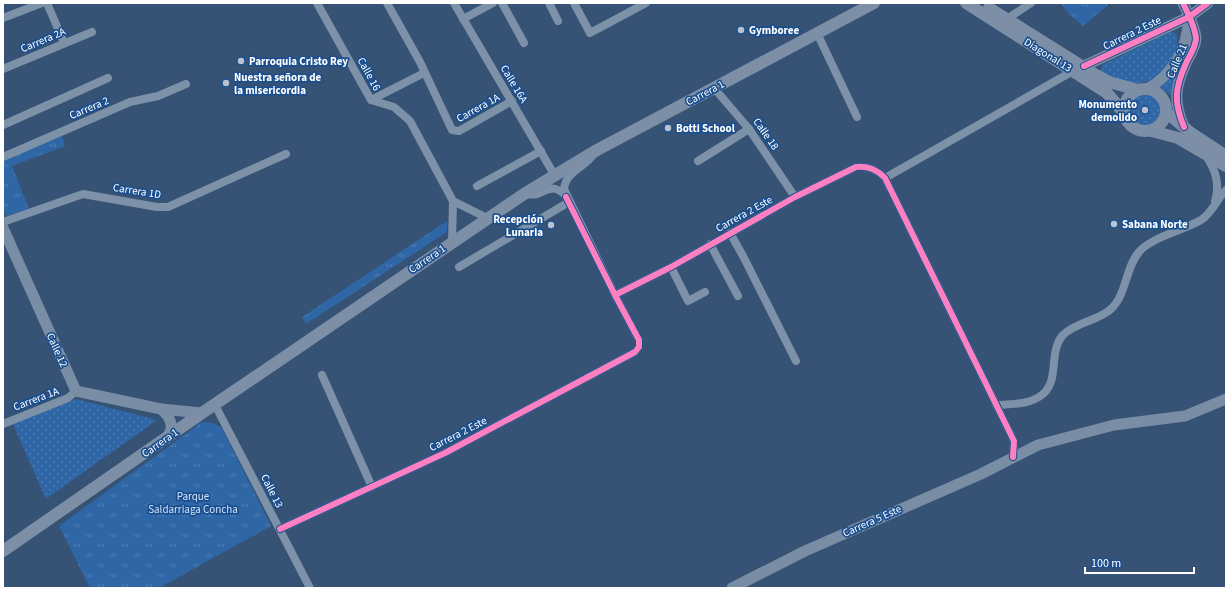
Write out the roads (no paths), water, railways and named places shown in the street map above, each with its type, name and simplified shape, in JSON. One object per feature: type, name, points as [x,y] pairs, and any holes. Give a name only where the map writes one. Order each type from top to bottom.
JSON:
[{"type":"main road","name":"Carrera 1","points":[[3,551],[202,413],[216,405],[524,194],[597,150],[874,3]]},
{"type":"main road","name":"Diagonal 13","points":[[966,3],[1079,69],[1109,82],[1142,90]]},
{"type":"main road","name":"Diagonal 13","points":[[985,4],[1079,69],[1107,93],[1124,113]]},
{"type":"main road","points":[[1152,131],[1160,126],[1167,113],[1166,104],[1162,97],[1155,92],[1142,90],[1127,99],[1124,113],[1127,122],[1134,128],[1143,131],[1152,131],[1178,138],[1226,166]]},
{"type":"main road","points":[[1167,113],[1184,127],[1226,156]]},
{"type":"street","points":[[3,18],[42,3]]},
{"type":"street","points":[[47,3],[64,43]]},
{"type":"street","name":"Calle 16","points":[[317,3],[371,100],[391,106],[405,115],[453,201]]},
{"type":"street","points":[[371,100],[424,73],[420,62],[386,3]]},
{"type":"street","name":"Calle 16A","points":[[454,3],[555,176]]},
{"type":"street","points":[[463,20],[493,3]]},
{"type":"street","points":[[502,3],[524,43]]},
{"type":"street","points":[[549,3],[558,21]]},
{"type":"street","points":[[574,3],[590,33],[646,3]]},
{"type":"street","points":[[1007,19],[1031,3]]},
{"type":"street","name":"Calle 21","points":[[1183,3],[1194,29],[1195,43],[1179,80],[1176,94],[1178,112],[1184,127]]},
{"type":"street","name":"Carrera 2 Este","points":[[280,530],[444,453],[635,352],[639,347],[640,340],[615,295],[671,267],[795,197],[856,167],[865,166],[874,168],[885,178],[1079,69],[1189,17],[1208,3]]},
{"type":"street","name":"Calle 21","points":[[1142,90],[1166,77],[1176,64],[1188,27],[1189,17]]},
{"type":"street","points":[[1162,29],[1168,28],[1178,33],[1182,43],[1182,48]]},
{"type":"street","name":"Carrera 2A","points":[[3,69],[92,32]]},
{"type":"street","points":[[817,33],[857,117]]},
{"type":"street","name":"Carrera 1A","points":[[424,73],[454,131],[459,131],[512,101]]},
{"type":"street","name":"Carrera 2","points":[[3,125],[108,78]]},
{"type":"street","name":"Carrera 2","points":[[3,157],[130,102],[158,96],[186,84]]},
{"type":"street","name":"Calle 18","points":[[714,88],[749,129],[795,197]]},
{"type":"street","points":[[698,161],[749,129]]},
{"type":"street","points":[[597,150],[588,163],[567,178],[564,189],[615,295]]},
{"type":"street","points":[[477,186],[541,151]]},
{"type":"street","points":[[1204,152],[1216,174],[1218,185],[1214,204]]},
{"type":"street","name":"Carrera 1D","points":[[3,222],[83,194],[168,207],[286,154]]},
{"type":"street","points":[[885,178],[1014,441],[1013,457]]},
{"type":"street","points":[[524,194],[536,194],[544,189],[552,188],[560,190],[568,199]]},
{"type":"street","points":[[996,405],[1028,402],[1042,394],[1050,385],[1052,379],[1058,342],[1067,332],[1104,314],[1115,306],[1138,252],[1150,244],[1201,220],[1226,190]]},
{"type":"street","points":[[459,267],[568,199]]},
{"type":"street","points":[[452,242],[453,201],[487,218]]},
{"type":"street","name":"Calle 12","points":[[3,228],[71,398]]},
{"type":"street","points":[[730,234],[743,256],[796,362]]},
{"type":"street","points":[[710,244],[738,296]]},
{"type":"street","points":[[671,267],[688,301],[705,292]]},
{"type":"street","points":[[322,375],[372,487]]},
{"type":"street","points":[[71,398],[202,413]]},
{"type":"street","name":"Carrera 1A","points":[[3,424],[71,398]]},
{"type":"street","name":"Carrera 5 Este","points":[[732,588],[827,541],[981,474],[1030,448],[1114,425],[1185,416],[1226,399]]},
{"type":"street","name":"Calle 13","points":[[216,405],[310,588]]},
{"type":"street","points":[[161,409],[171,422],[172,429],[167,438]]},
{"type":"street","points":[[1014,441],[1030,448]]},
{"type":"place","name":"Gymboree","points":[[741,30]]},
{"type":"place","name":"Parroquia Cristo Rey","points":[[241,61]]},
{"type":"place","name":"Nuestra señora de la misericordia","points":[[226,83]]},
{"type":"place","name":"Monumento demolido","points":[[1145,110]]},
{"type":"place","name":"Botti School","points":[[668,128]]},
{"type":"place","name":"Sabana Norte","points":[[1114,224]]},
{"type":"place","name":"Recepción Lunaria","points":[[551,225]]},
{"type":"park label","name":"Parque Saldarriaga Concha","points":[[193,502]]}]
